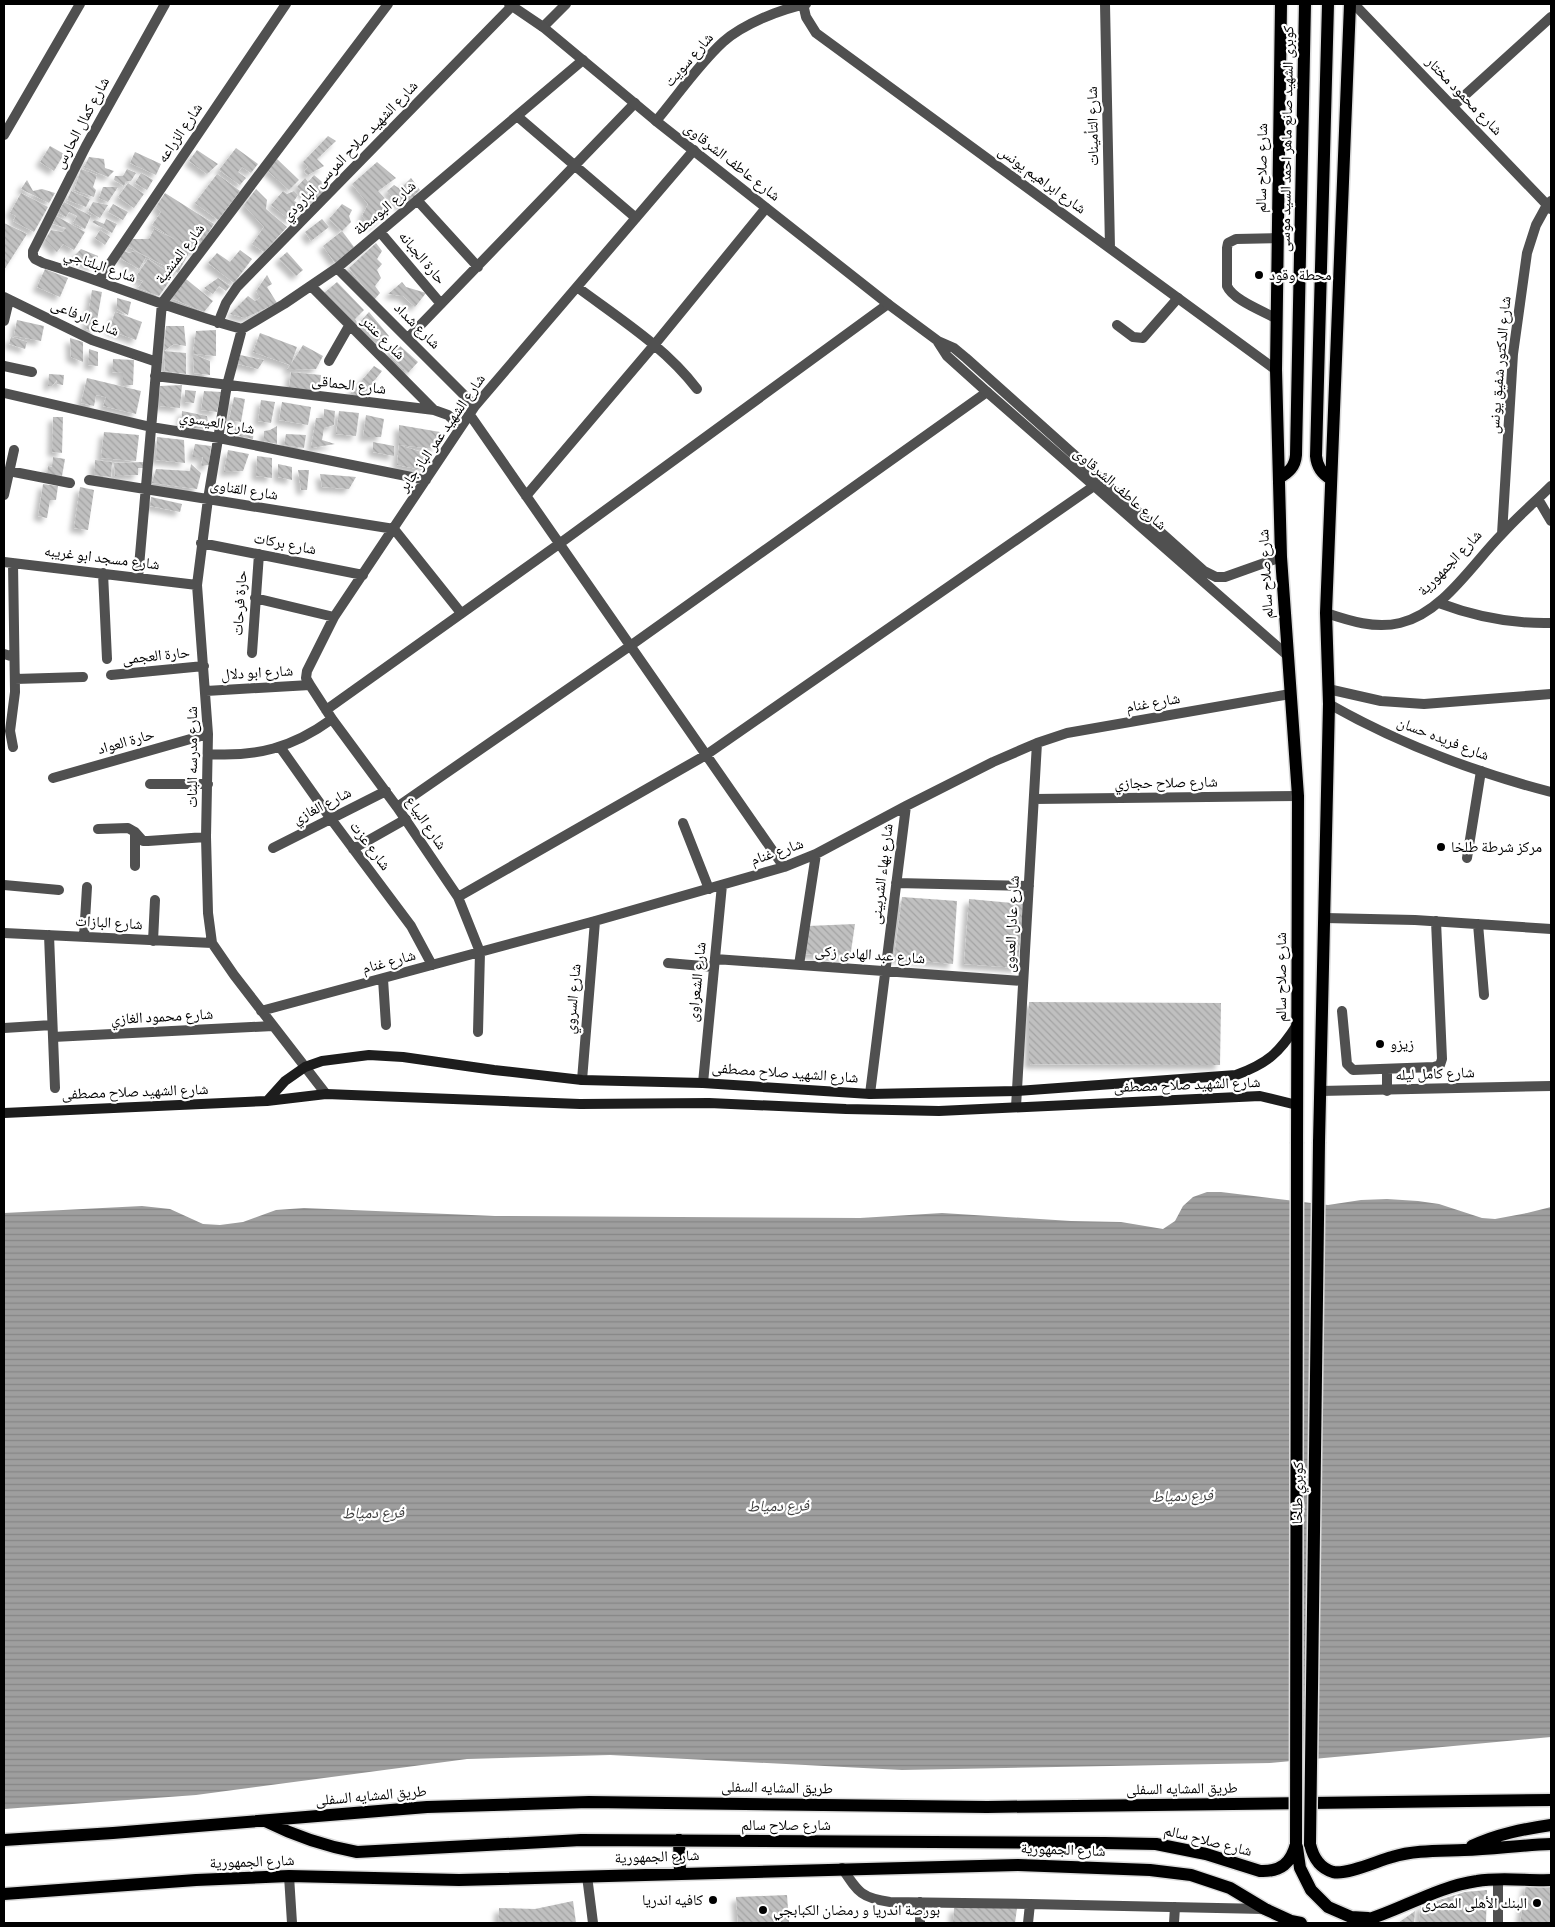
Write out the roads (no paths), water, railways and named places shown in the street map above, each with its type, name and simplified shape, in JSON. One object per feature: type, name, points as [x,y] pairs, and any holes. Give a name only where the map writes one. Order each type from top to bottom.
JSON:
[{"type":"main road","name":"شارع صلاح سالم","points":[[1280,4],[1276,370],[1281,557],[1298,796],[1297,1142]]},
{"type":"main road","name":"كوبرى الشهيد صانع ماهر احمد السيد موسى","points":[[1279,478],[1286,474],[1296,462],[1305,4]]},
{"type":"main road","points":[[1328,4],[1316,456],[1320,469],[1324,475],[1331,479]]},
{"type":"main road","points":[[1320,1091],[1329,704],[1326,613],[1350,4]]},
{"type":"main road","name":"شارع الشهيد صلاح مصطفى","points":[[267,1101],[284,1081],[305,1067],[322,1061],[369,1055],[403,1057],[582,1080],[703,1082],[870,1094],[1017,1091],[1236,1075],[1258,1067],[1274,1056],[1297,1025]]},
{"type":"main road","name":"كوبري طلخا","points":[[1320,1091],[1310,1844],[1312,1854],[1317,1862],[1333,1872],[1343,1872],[1395,1856],[1424,1851],[1463,1850]]},
{"type":"main road","name":"شارع الشهيد صلاح مصطفى","points":[[4,1113],[267,1101],[326,1094],[580,1104],[709,1103],[864,1110],[938,1111],[1260,1096],[1297,1104]]},
{"type":"main road","name":"كوبري طلخا","points":[[1297,1142],[1296,1844],[1300,1868],[1311,1890],[1328,1907],[1351,1917],[1373,1921]]},
{"type":"main road","name":"طريق المشايه السفلى","points":[[4,1840],[426,1807],[589,1802],[997,1807],[1551,1800]]},
{"type":"main road","name":"شارع صلاح سالم","points":[[264,1821],[294,1836],[309,1841],[357,1852],[581,1840],[1156,1844],[1206,1854],[1260,1871],[1269,1871],[1286,1865],[1294,1852],[1296,1844]]},
{"type":"main road","points":[[1463,1850],[1488,1838],[1523,1829],[1551,1825]]},
{"type":"main road","points":[[679,1840],[680,1873]]},
{"type":"main road","points":[[1463,1850],[1551,1844]]},
{"type":"main road","name":"شارع الجمهورية","points":[[4,1894],[196,1880],[289,1876],[459,1880],[842,1868],[1018,1865],[1150,1870],[1191,1875],[1230,1888],[1265,1909],[1291,1921],[1301,1923]]},
{"type":"main road","points":[[1357,1923],[1373,1921],[1428,1895],[1478,1880],[1551,1880]]},
{"type":"main road","points":[[1265,1909],[1279,1923]]},
{"type":"street","points":[[4,135],[80,4]]},
{"type":"street","name":"شارع كمال الحارس","points":[[35,259],[33,251],[86,146],[165,4]]},
{"type":"street","name":"شارع الزراعه","points":[[98,280],[286,4]]},
{"type":"street","name":"شارع المنشية","points":[[138,578],[162,303],[388,4]]},
{"type":"street","points":[[543,27],[566,4]]},
{"type":"street","name":"شارع ابراهيم يونس","points":[[804,4],[806,17],[816,32],[1276,370]]},
{"type":"street","name":"شارع سويت","points":[[656,121],[724,41],[745,28],[804,4]]},
{"type":"street","name":"شارع التأمينات","points":[[1105,4],[1110,248]]},
{"type":"street","name":"شارع محمود مختار","points":[[1354,4],[1550,205]]},
{"type":"street","name":"شارع عاطف الشرقاوى","points":[[510,5],[543,27],[656,121],[888,304],[938,342],[954,348],[1204,571],[1216,577],[1225,577],[1281,557]]},
{"type":"street","name":"شارع الشهيد صلاح المرسى البارودي","points":[[218,323],[226,303],[237,287],[510,5]]},
{"type":"street","points":[[1453,106],[1551,16]]},
{"type":"street","name":"شارع البوسطة","points":[[242,329],[337,268],[583,60]]},
{"type":"street","points":[[408,338],[635,103]]},
{"type":"street","points":[[516,116],[636,218]]},
{"type":"street","name":"شارع الشهيد عمر الباز جابر","points":[[310,685],[306,678],[307,671],[334,616],[472,411],[694,150]]},
{"type":"street","points":[[417,200],[478,266]]},
{"type":"street","name":"شارع الدكتور شفيق يونس","points":[[1502,534],[1513,354],[1527,253],[1536,224],[1550,205]]},
{"type":"street","points":[[526,496],[655,344],[766,208]]},
{"type":"street","name":"حارة الجبانه","points":[[380,232],[441,304]]},
{"type":"street","points":[[1277,319],[1236,297],[1228,290],[1227,248],[1228,243],[1236,238],[1278,238]]},
{"type":"street","name":"شارع البلتاجي","points":[[35,259],[218,323],[242,329]]},
{"type":"street","name":"شارع شداد","points":[[337,268],[408,338],[472,411],[526,496],[784,867]]},
{"type":"street","name":"شارع عنتر","points":[[311,286],[434,410]]},
{"type":"street","points":[[577,287],[655,344],[685,373],[697,389]]},
{"type":"street","points":[[1117,325],[1133,337],[1143,338],[1178,298]]},
{"type":"street","points":[[4,321],[6,299]]},
{"type":"street","name":"شارع الرفاعى","points":[[6,299],[92,340],[157,362]]},
{"type":"street","points":[[326,710],[560,544],[888,304]]},
{"type":"street","points":[[329,360],[349,326]]},
{"type":"street","points":[[227,385],[242,329]]},
{"type":"street","name":"شارع عاطف الشرقاوى","points":[[938,342],[947,356],[987,392],[1287,656]]},
{"type":"street","points":[[4,366],[32,372]]},
{"type":"street","name":"شارع الحماقى","points":[[155,376],[434,410],[448,415],[461,427]]},
{"type":"street","name":"شارع مدرسه البنات","points":[[227,385],[201,543],[197,585],[208,734],[206,837],[208,913],[212,943],[261,1011],[326,1094]]},
{"type":"street","points":[[397,807],[630,646],[987,392]]},
{"type":"street","name":"شارع العيسوي","points":[[4,393],[151,427],[219,438],[426,480]]},
{"type":"street","points":[[4,495],[14,450]]},
{"type":"street","points":[[9,471],[70,483]]},
{"type":"street","name":"شارع القناوى","points":[[89,480],[394,529]]},
{"type":"street","points":[[458,897],[706,755],[1094,486]]},
{"type":"street","name":"شارع الجمهورية","points":[[1326,613],[1374,626],[1400,623],[1416,617],[1439,603],[1502,534],[1551,486]]},
{"type":"street","points":[[1538,499],[1551,520]]},
{"type":"street","points":[[394,529],[461,613]]},
{"type":"street","name":"شارع بركات","points":[[201,543],[363,574]]},
{"type":"street","name":"حارة فرحات","points":[[252,653],[259,554]]},
{"type":"street","points":[[9,563],[9,656],[15,679],[10,730],[13,747]]},
{"type":"street","name":"شارع مسجد ابو غريبه","points":[[9,563],[197,585]]},
{"type":"street","points":[[103,573],[107,659]]},
{"type":"street","points":[[255,598],[334,616]]},
{"type":"street","points":[[1439,603],[1465,613],[1493,620],[1551,623]]},
{"type":"street","name":"حارة العجمى","points":[[111,675],[204,666]]},
{"type":"street","points":[[15,679],[83,677]]},
{"type":"street","name":"شارع البياع","points":[[310,685],[332,719],[406,819],[458,897],[480,952]]},
{"type":"street","name":"شارع ابو دلال","points":[[206,691],[310,685]]},
{"type":"street","points":[[1328,689],[1381,701],[1424,704],[1551,694]]},
{"type":"street","name":"شارع غنام","points":[[261,1011],[595,921],[784,867],[816,854],[993,762],[1067,732],[1290,694]]},
{"type":"street","name":"شارع فريده حسان","points":[[1329,704],[1361,722],[1404,741],[1481,771],[1551,792]]},
{"type":"street","points":[[208,754],[233,756],[280,748],[316,730],[332,719]]},
{"type":"street","name":"حارة العواد","points":[[53,778],[208,734]]},
{"type":"street","name":"شارع عادل العدوى","points":[[1016,1107],[1037,743]]},
{"type":"street","name":"شارع عزت","points":[[280,748],[411,926],[432,965]]},
{"type":"street","points":[[1467,858],[1481,771]]},
{"type":"street","points":[[150,784],[208,784]]},
{"type":"street","name":"شارع الغازي","points":[[273,848],[386,791]]},
{"type":"street","name":"شارع صلاح حجازي","points":[[1034,799],[1298,796]]},
{"type":"street","name":"شارع بهاء الشربينى","points":[[870,1094],[906,806]]},
{"type":"street","points":[[353,849],[406,819]]},
{"type":"street","points":[[683,823],[709,889]]},
{"type":"street","points":[[98,829],[128,828],[136,832],[143,841],[206,837]]},
{"type":"street","points":[[135,866],[136,832]]},
{"type":"street","points":[[799,965],[816,854]]},
{"type":"street","points":[[896,883],[1029,886]]},
{"type":"street","points":[[4,885],[59,890]]},
{"type":"street","name":"شارع الشعراوى","points":[[703,1082],[722,885]]},
{"type":"street","points":[[84,937],[87,887]]},
{"type":"street","points":[[153,941],[154,900]]},
{"type":"street","points":[[1325,918],[1390,919],[1551,929]]},
{"type":"street","name":"شارع السروي","points":[[582,1080],[595,921]]},
{"type":"street","points":[[1342,1011],[1349,1068],[1357,1070],[1434,1067],[1441,1062],[1436,922]]},
{"type":"street","points":[[1478,924],[1484,995]]},
{"type":"street","name":"شارع البازات","points":[[4,932],[212,943]]},
{"type":"street","points":[[49,935],[55,1088]]},
{"type":"street","points":[[478,1032],[480,952]]},
{"type":"street","name":"شارع عبد الهادى زكى","points":[[668,964],[799,965],[1023,982]]},
{"type":"street","points":[[383,979],[386,1025]]},
{"type":"street","points":[[4,1028],[52,1025]]},
{"type":"street","name":"شارع محمود الغازي","points":[[53,1037],[273,1026]]},
{"type":"street","points":[[1387,1069],[1387,1091]]},
{"type":"street","name":"شارع كامل ليله","points":[[1320,1091],[1551,1086]]},
{"type":"street","points":[[842,1868],[857,1890],[871,1900],[1265,1909]]},
{"type":"street","points":[[289,1876],[292,1923]]},
{"type":"street","points":[[587,1876],[593,1923]]},
{"type":"street","points":[[1498,1880],[1498,1923]]},
{"type":"street","points":[[920,1902],[920,1923]]},
{"type":"street","points":[[1028,1923],[1030,1904]]},
{"type":"street","points":[[1174,1923],[1175,1907]]},
{"type":"water","name":"فرع دمياط","points":[[1207,1192],[1328,1205],[1361,1200],[1418,1201],[1439,1204],[1482,1218],[1495,1219],[1551,1207],[1551,1737],[1270,1763],[902,1770],[610,1755],[467,1759],[196,1795],[4,1809],[4,1213],[142,1206],[170,1209],[203,1224],[220,1225],[243,1222],[276,1210],[304,1208],[495,1216],[860,1218],[942,1213],[1071,1221],[1121,1222],[1163,1229],[1175,1221],[1183,1206],[1193,1197]]},
{"type":"place","name":"محطة وقود","points":[[1259,275]]},
{"type":"place","name":"مركز شرطة طلخا","points":[[1441,847]]},
{"type":"place","name":"زيزو","points":[[1380,1044]]},
{"type":"place","name":"كافيه اندريا","points":[[713,1900]]},
{"type":"place","name":"البنك الأهلى المصرى","points":[[1537,1903]]},
{"type":"place","name":"بورصة اندريا و رمضان الكبابجي","points":[[763,1910]]}]
